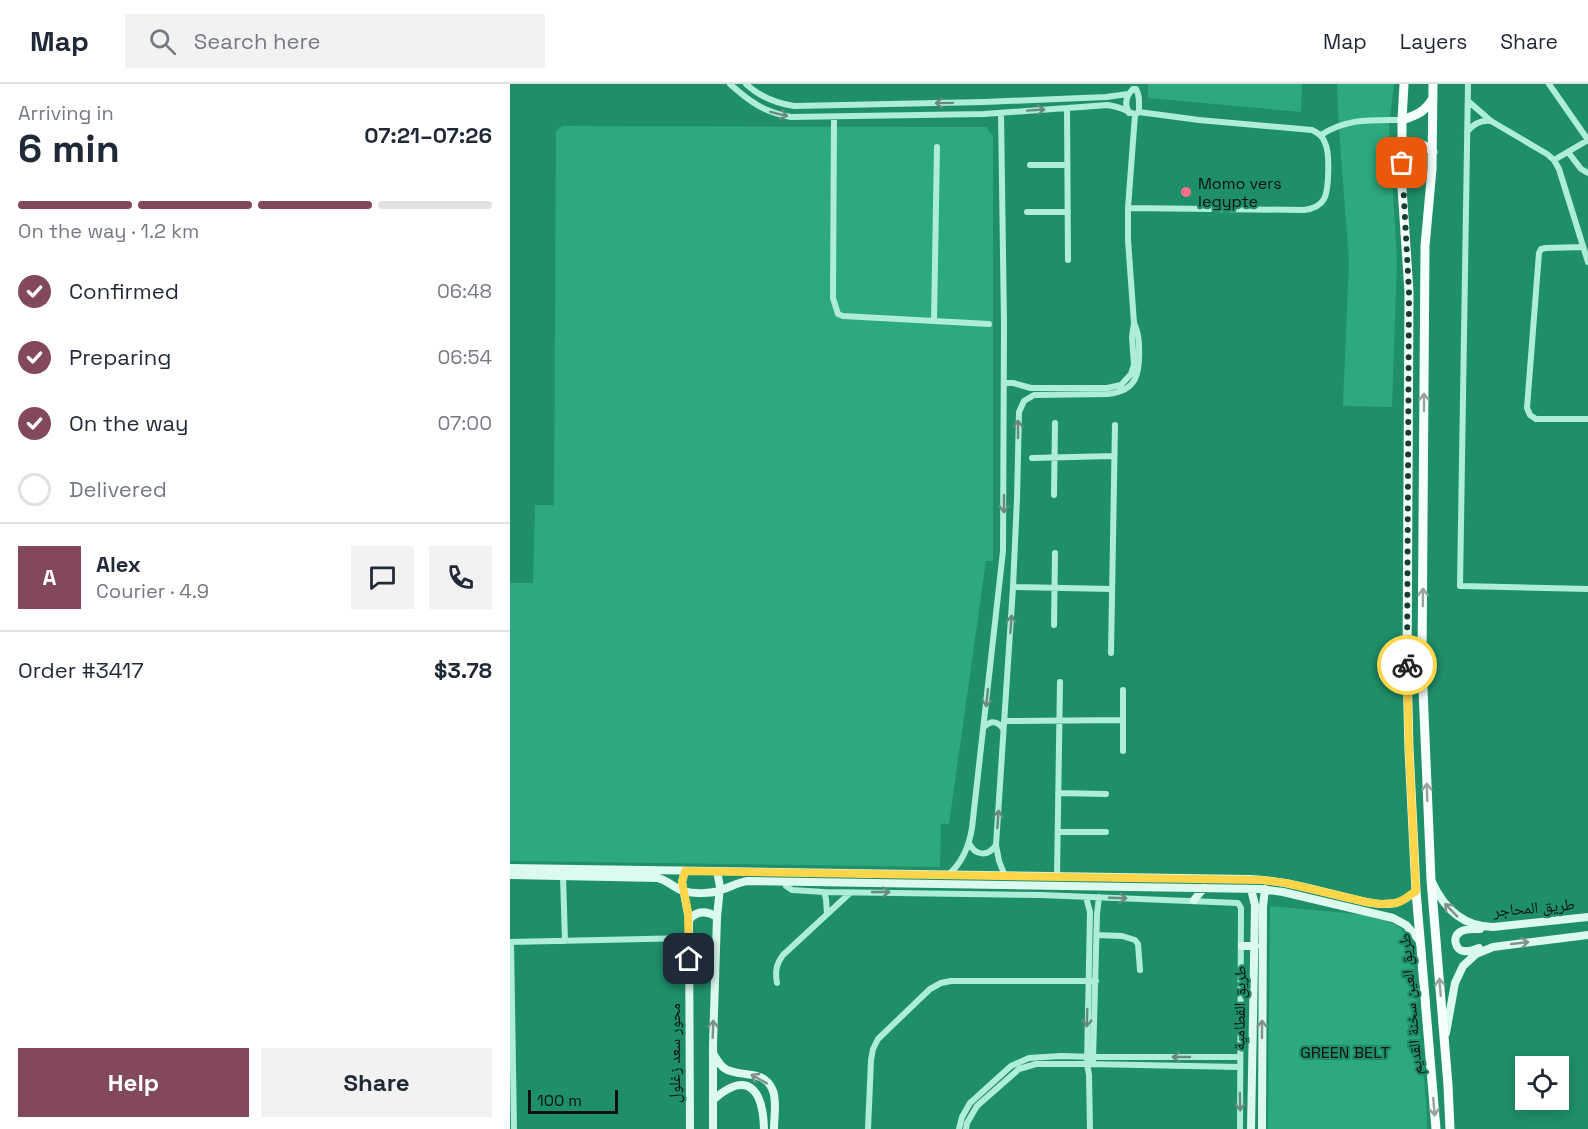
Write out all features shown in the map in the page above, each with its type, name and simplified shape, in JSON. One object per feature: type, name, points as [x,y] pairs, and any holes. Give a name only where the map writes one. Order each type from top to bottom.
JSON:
[{"type":"main road","name":"طريق العين سخنة القديم","points":[[1404,84],[1401,147],[1409,292],[1407,665],[1409,761],[1416,891],[1436,1129]]},
{"type":"main road","name":"طريق العين سخنة القديم","points":[[1433,84],[1432,152],[1425,246],[1422,665],[1431,880],[1450,1129]]},
{"type":"main road","points":[[1402,120],[1424,111],[1433,97]]},
{"type":"main road","points":[[1401,147],[1414,143],[1421,144],[1432,152]]},
{"type":"main road","points":[[510,868],[1262,880],[1286,883],[1381,904],[1396,903],[1416,891]]},
{"type":"main road","name":"محور سعد زغلول","points":[[685,871],[682,878],[689,920],[690,1129]]},
{"type":"main road","points":[[713,1129],[713,1052],[720,879],[717,871]]},
{"type":"main road","points":[[510,875],[658,878],[683,891],[692,892],[719,891],[745,882],[1265,890],[1283,892],[1393,918],[1411,930],[1420,941]]},
{"type":"main road","name":"طريق المحاجر","points":[[1431,880],[1442,900],[1456,916],[1474,925],[1493,927],[1588,917]]},
{"type":"main road","points":[[1194,900],[1204,888]]},
{"type":"main road","name":"طريق القطامية","points":[[1251,889],[1255,905],[1251,1129]]},
{"type":"main road","name":"طريق القطامية","points":[[1262,1129],[1265,890]]},
{"type":"main road","points":[[1393,918],[1400,911],[1396,903]]},
{"type":"main road","points":[[689,920],[697,913],[703,912],[717,917]]},
{"type":"main road","points":[[1493,927],[1463,930],[1457,934],[1455,942],[1458,949],[1466,952],[1493,947]]},
{"type":"main road","name":"طريق المحاجر","points":[[1444,1042],[1458,974],[1476,954],[1493,947],[1588,935]]},
{"type":"main road","points":[[1242,946],[1255,946]]},
{"type":"main road","points":[[713,1052],[725,1068],[754,1075],[766,1081],[770,1086],[774,1096],[774,1129]]},
{"type":"main road","points":[[713,1100],[730,1087],[747,1085],[759,1096],[764,1129]]},
{"type":"street","points":[[730,84],[757,106],[791,117],[984,114],[1108,105],[1134,113],[1307,129],[1320,135],[1326,144],[1327,190],[1324,199],[1314,208],[1304,210],[1128,208]]},
{"type":"street","points":[[746,84],[766,98],[780,104],[794,106],[1106,97],[1129,93],[1134,88],[1138,92]]},
{"type":"street","points":[[1130,84],[1126,106],[1134,113]]},
{"type":"street","points":[[1004,382],[1026,387],[1107,388],[1121,385],[1131,374],[1134,365],[1132,338],[1134,323],[1128,208],[1138,84]]},
{"type":"street","points":[[1468,84],[1460,586],[1588,589]]},
{"type":"street","points":[[1549,84],[1588,140],[1554,160]]},
{"type":"street","points":[[1008,101],[1012,107],[1010,112]]},
{"type":"street","points":[[1468,101],[1491,121],[1554,160],[1588,262]]},
{"type":"street","points":[[984,102],[981,110],[984,114]]},
{"type":"street","points":[[1067,108],[1068,260]]},
{"type":"street","points":[[949,874],[961,860],[969,843],[972,828],[1003,551],[1001,113]]},
{"type":"street","points":[[834,117],[832,298],[835,310],[843,316],[989,324]]},
{"type":"street","points":[[1320,135],[1349,123],[1368,120],[1402,120]]},
{"type":"street","points":[[1467,132],[1476,123],[1491,121]]},
{"type":"street","points":[[934,321],[937,147]]},
{"type":"street","points":[[1568,152],[1581,170],[1588,173]]},
{"type":"street","points":[[1030,165],[1067,165]]},
{"type":"street","points":[[1028,212],[1068,212]]},
{"type":"street","points":[[1583,247],[1544,248],[1539,254],[1527,408],[1530,415],[1536,419],[1588,419]]},
{"type":"street","points":[[1005,876],[996,845],[1013,587],[1019,412],[1027,398],[1039,394],[1113,393],[1127,388],[1140,368],[1138,337],[1134,323]]},
{"type":"street","points":[[1026,387],[1027,398]]},
{"type":"street","points":[[1054,423],[1054,495]]},
{"type":"street","points":[[1112,653],[1115,425]]},
{"type":"street","points":[[1032,458],[1114,456]]},
{"type":"street","points":[[1054,625],[1055,553]]},
{"type":"street","points":[[1013,587],[1112,589]]},
{"type":"street","points":[[1057,876],[1060,682]]},
{"type":"street","points":[[1123,690],[1123,751]]},
{"type":"street","points":[[1004,721],[1123,720]]},
{"type":"street","points":[[984,727],[994,722],[1000,724],[1004,729]]},
{"type":"street","points":[[1058,793],[1106,794]]},
{"type":"street","points":[[1058,832],[1106,832]]},
{"type":"street","points":[[969,843],[972,849],[980,854],[990,852],[996,845]]},
{"type":"street","points":[[563,876],[565,941]]},
{"type":"street","points":[[784,882],[792,890],[824,892],[1099,897],[1238,903],[1241,908],[1242,946],[1240,1129]]},
{"type":"street","points":[[824,892],[827,914]]},
{"type":"street","points":[[777,983],[775,976],[778,961],[850,892]]},
{"type":"street","points":[[1086,897],[1090,912],[1093,981]]},
{"type":"street","points":[[1090,1129],[1089,1075],[1099,897]]},
{"type":"street","points":[[1097,935],[1122,936],[1135,940],[1138,944],[1140,970]]},
{"type":"street","points":[[514,1129],[511,942],[689,938]]},
{"type":"street","points":[[868,1129],[871,1060],[875,1044],[885,1031],[933,986],[951,981],[1093,981]]},
{"type":"street","points":[[959,1129],[962,1116],[970,1103],[994,1085],[1027,1066],[1090,1061],[1240,1057]]},
{"type":"street","points":[[1090,1061],[1240,1067]]},
{"type":"street","points":[[966,1129],[977,1106],[994,1085]]},
{"type":"green space","points":[[1148,84],[1302,84],[1301,112],[1148,98]]},
{"type":"green space","points":[[1337,84],[1394,84],[1389,126],[1397,261],[1392,407],[1343,406],[1349,261]]},
{"type":"green space","points":[[562,126],[986,127],[993,136],[993,561],[986,561],[949,824],[941,824],[940,867],[510,861],[510,583],[533,583],[535,505],[554,505],[556,131]]},
{"type":"green space","name":"GREEN BELT","points":[[1270,906],[1377,916],[1391,922],[1406,934],[1413,955],[1427,1129],[1268,1129]]},
{"type":"way so far","points":[[1402,163],[1409,292],[1407,665]]},
{"type":"place","name":"Momo vers legypte","points":[[1186,192]]},
{"type":"route","points":[[689,959],[689,920],[682,887],[685,871],[1262,880],[1286,883],[1366,902],[1396,903],[1416,891],[1407,665]]}]
